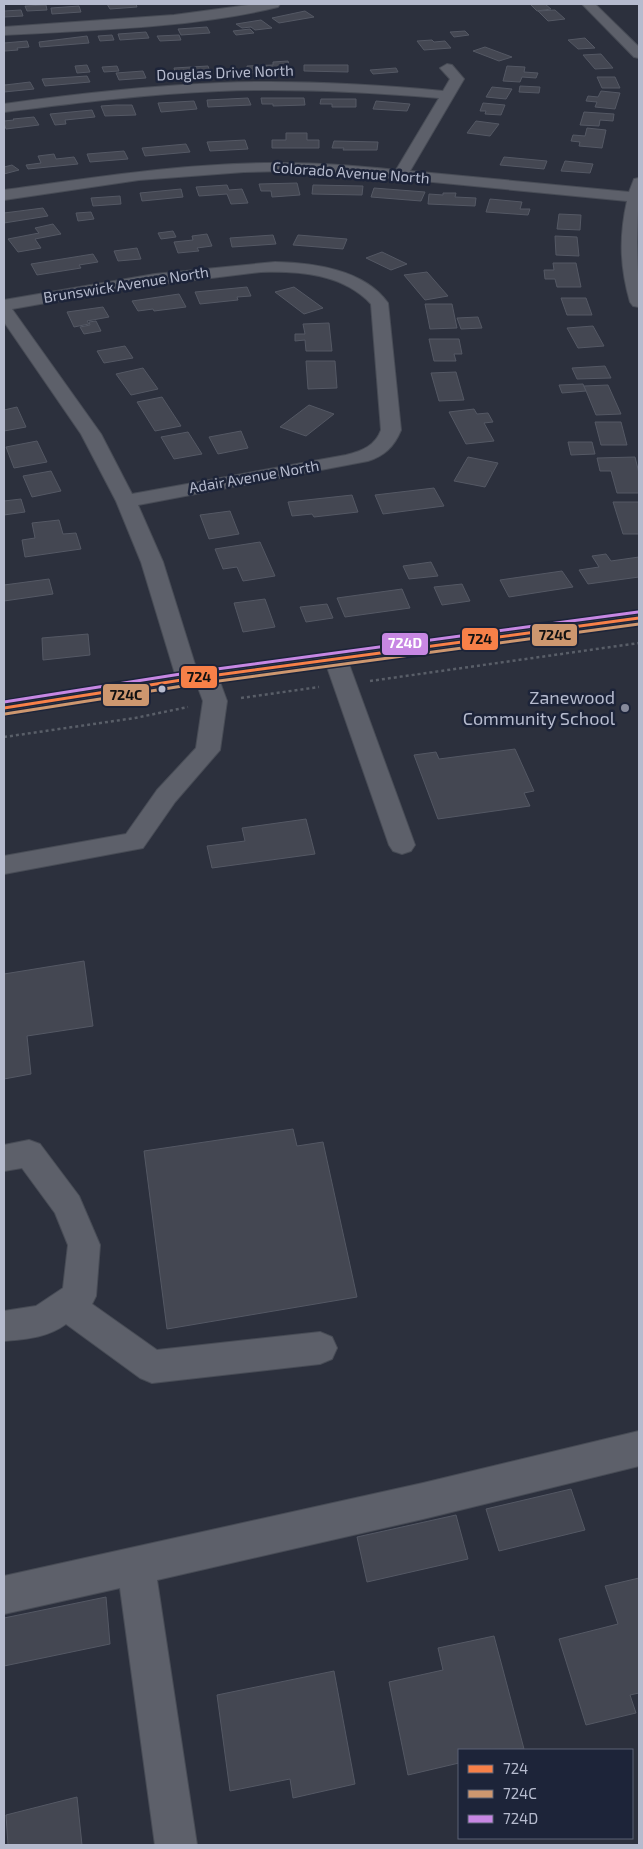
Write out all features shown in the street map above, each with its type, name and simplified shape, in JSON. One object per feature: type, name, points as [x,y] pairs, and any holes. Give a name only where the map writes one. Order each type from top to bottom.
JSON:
[{"type":"street","points":[[4,31],[195,16],[274,4]]},
{"type":"street","points":[[588,4],[637,50]]},
{"type":"street","points":[[400,175],[457,78],[447,68]]},
{"type":"street","name":"Douglas Drive North","points":[[4,108],[78,99],[220,87],[322,86],[447,95]]},
{"type":"street","name":"Colorado Avenue North","points":[[4,195],[139,176],[244,168],[329,168],[637,198]]},
{"type":"street","points":[[639,182],[637,198],[629,226],[628,247],[630,268],[639,302]]},
{"type":"street","name":"Brunswick Avenue North","points":[[4,306],[99,287],[248,268],[294,268],[335,276],[354,283],[369,292],[379,303],[391,430],[389,439],[381,448]]},
{"type":"street","points":[[4,310],[91,434],[126,501],[197,678],[215,701],[208,750],[166,796],[134,842],[4,865]]},
{"type":"street","name":"Adair Avenue North","points":[[126,501],[346,461],[365,456],[381,448]]},
{"type":"street","points":[[4,708],[197,678],[639,618]]},
{"type":"street","points":[[336,659],[402,845]]},
{"type":"street","points":[[4,1158],[29,1153],[68,1206],[84,1245],[79,1296],[42,1321],[4,1326]]},
{"type":"street","points":[[66,1305],[152,1368],[320,1348]]},
{"type":"street","points":[[4,1595],[423,1501],[639,1448]]},
{"type":"street","points":[[136,1565],[176,1845]]},
{"type":"building","points":[[107,4],[136,4],[137,7],[110,9]]},
{"type":"building","points":[[530,4],[545,4],[551,9],[537,11]]},
{"type":"building","points":[[46,5],[47,10],[27,11],[25,6]]},
{"type":"building","points":[[79,6],[81,12],[52,14],[51,8]]},
{"type":"building","points":[[21,10],[23,16],[4,17],[4,11]]},
{"type":"building","points":[[555,10],[565,19],[548,21],[538,11]]},
{"type":"building","points":[[305,11],[314,17],[279,23],[272,18]]},
{"type":"building","points":[[261,20],[272,28],[255,30],[251,27],[242,28],[236,24]]},
{"type":"building","points":[[207,27],[210,33],[181,35],[178,29]]},
{"type":"building","points":[[250,29],[254,33],[236,35],[233,31]]},
{"type":"building","points":[[465,31],[469,35],[454,37],[450,32]]},
{"type":"building","points":[[146,32],[149,38],[120,40],[118,34]]},
{"type":"building","points":[[112,35],[114,40],[100,41],[98,36]]},
{"type":"building","points":[[179,35],[181,40],[160,41],[157,36]]},
{"type":"building","points":[[87,36],[89,43],[40,47],[39,42]]},
{"type":"building","points":[[585,38],[595,48],[578,49],[568,40]]},
{"type":"building","points":[[432,40],[434,42],[445,41],[451,48],[424,50],[417,41]]},
{"type":"building","points":[[27,41],[29,47],[17,48],[18,50],[5,51],[4,49],[4,43]]},
{"type":"building","points":[[485,47],[512,57],[499,61],[473,51]]},
{"type":"building","points":[[601,54],[613,68],[595,69],[583,55]]},
{"type":"building","points":[[288,61],[290,69],[274,69],[275,72],[248,73],[247,66],[273,65],[273,62]]},
{"type":"building","points":[[87,65],[90,72],[77,73],[75,66]]},
{"type":"building","points":[[304,65],[348,65],[348,72],[304,71]]},
{"type":"building","points":[[117,66],[119,71],[104,72],[102,67]]},
{"type":"building","points":[[208,66],[210,72],[176,75],[174,68]]},
{"type":"building","points":[[507,66],[525,67],[524,72],[538,73],[536,78],[522,77],[520,82],[503,81]]},
{"type":"building","points":[[396,68],[398,72],[373,74],[370,70]]},
{"type":"building","points":[[143,71],[146,78],[119,80],[116,73]]},
{"type":"building","points":[[87,76],[90,82],[45,86],[42,79]]},
{"type":"building","points":[[597,77],[615,77],[620,88],[602,88]]},
{"type":"building","points":[[30,82],[34,89],[4,92],[4,83],[5,85]]},
{"type":"building","points":[[520,86],[540,87],[539,93],[519,92]]},
{"type":"building","points":[[492,87],[512,89],[506,99],[486,97]]},
{"type":"building","points":[[601,91],[620,93],[615,109],[595,107],[597,102],[586,101],[588,96],[598,97]]},
{"type":"building","points":[[248,98],[251,105],[208,107],[207,100]]},
{"type":"building","points":[[261,98],[304,98],[305,105],[273,106],[273,104],[262,104]]},
{"type":"building","points":[[321,99],[356,99],[356,107],[332,107],[332,104],[320,104]]},
{"type":"building","points":[[194,101],[197,109],[161,112],[158,103]]},
{"type":"building","points":[[376,101],[410,104],[407,111],[373,109]]},
{"type":"building","points":[[483,103],[505,105],[501,115],[485,114],[486,111],[480,111]]},
{"type":"building","points":[[132,105],[136,115],[105,116],[101,106]]},
{"type":"building","points":[[92,110],[95,117],[65,120],[66,124],[55,125],[50,114]]},
{"type":"building","points":[[584,112],[614,114],[613,121],[600,120],[599,126],[580,125]]},
{"type":"building","points":[[34,117],[39,125],[6,129],[4,123],[4,121],[13,119]]},
{"type":"building","points":[[476,121],[499,124],[490,136],[467,133]]},
{"type":"building","points":[[587,128],[606,130],[602,148],[579,146],[580,142],[571,141],[573,135],[585,136]]},
{"type":"building","points":[[286,133],[307,133],[307,140],[319,140],[319,148],[272,148],[272,140],[286,140]]},
{"type":"building","points":[[245,140],[248,149],[210,151],[207,142]]},
{"type":"building","points":[[334,141],[378,142],[377,150],[343,150],[344,148],[332,148]]},
{"type":"building","points":[[186,144],[190,152],[145,156],[142,148]]},
{"type":"building","points":[[124,151],[128,159],[90,162],[87,154]]},
{"type":"building","points":[[54,154],[56,159],[74,157],[78,164],[28,169],[26,165],[41,163],[38,156]]},
{"type":"building","points":[[504,157],[547,161],[544,169],[500,165]]},
{"type":"building","points":[[565,161],[593,164],[590,173],[561,171]]},
{"type":"building","points":[[12,165],[19,170],[4,174],[4,167]]},
{"type":"building","points":[[297,183],[300,195],[272,197],[271,191],[261,191],[259,184]]},
{"type":"building","points":[[227,185],[229,190],[242,189],[248,203],[231,204],[227,194],[199,196],[196,187]]},
{"type":"building","points":[[313,185],[363,186],[362,195],[312,194]]},
{"type":"building","points":[[374,188],[425,192],[421,201],[371,197]]},
{"type":"building","points":[[181,189],[183,197],[142,201],[140,193]]},
{"type":"building","points":[[443,193],[456,193],[455,197],[476,198],[475,206],[428,204],[429,194],[443,195]]},
{"type":"building","points":[[120,196],[121,204],[93,206],[91,198]]},
{"type":"building","points":[[490,199],[522,202],[520,209],[530,209],[528,215],[486,212]]},
{"type":"building","points":[[43,208],[48,216],[4,223],[4,213]]},
{"type":"building","points":[[91,212],[94,219],[78,221],[76,213]]},
{"type":"building","points":[[559,214],[581,215],[580,230],[557,229]]},
{"type":"building","points":[[53,224],[61,234],[35,239],[41,248],[18,252],[8,239],[39,233],[35,228]]},
{"type":"building","points":[[173,231],[176,237],[161,239],[158,233]]},
{"type":"building","points":[[207,234],[212,246],[197,248],[199,251],[178,253],[174,242],[193,240],[192,236]]},
{"type":"building","points":[[273,235],[276,244],[232,247],[230,238]]},
{"type":"building","points":[[298,235],[347,239],[343,249],[293,245]]},
{"type":"building","points":[[555,236],[577,237],[579,256],[556,255]]},
{"type":"building","points":[[137,248],[141,259],[118,261],[114,251]]},
{"type":"building","points":[[382,252],[407,264],[391,270],[366,258]]},
{"type":"building","points":[[93,254],[98,262],[79,265],[81,268],[37,275],[31,264]]},
{"type":"building","points":[[553,263],[576,263],[581,287],[557,287],[555,279],[545,279],[544,270],[554,270]]},
{"type":"building","points":[[427,272],[448,296],[425,300],[404,275]]},
{"type":"building","points":[[247,287],[251,296],[237,297],[238,300],[200,304],[195,292]]},
{"type":"building","points":[[294,287],[323,308],[304,314],[275,292]]},
{"type":"building","points":[[179,294],[186,307],[138,311],[132,301]]},
{"type":"building","points":[[561,298],[586,298],[592,315],[567,315]]},
{"type":"building","points":[[425,304],[452,304],[457,328],[430,329]]},
{"type":"building","points":[[103,307],[109,317],[87,321],[89,324],[74,327],[67,312]]},
{"type":"building","points":[[478,317],[482,328],[461,329],[457,318]]},
{"type":"building","points":[[96,321],[101,331],[84,334],[80,327],[90,325],[89,322]]},
{"type":"building","points":[[329,323],[332,351],[306,351],[305,340],[295,341],[295,334],[305,334],[303,324]]},
{"type":"building","points":[[593,326],[604,346],[578,348],[567,328]]},
{"type":"building","points":[[429,339],[459,339],[462,354],[454,354],[456,361],[434,361]]},
{"type":"building","points":[[125,346],[133,358],[104,363],[97,351]]},
{"type":"building","points":[[306,361],[335,361],[337,388],[308,389]]},
{"type":"building","points":[[605,366],[611,378],[577,379],[572,368]]},
{"type":"building","points":[[143,368],[158,389],[131,395],[116,374]]},
{"type":"building","points":[[456,372],[464,400],[439,401],[431,373]]},
{"type":"building","points":[[583,384],[586,391],[562,393],[559,385]]},
{"type":"building","points":[[608,385],[621,414],[596,415],[584,386]]},
{"type":"building","points":[[162,397],[181,426],[155,431],[137,402]]},
{"type":"building","points":[[309,405],[334,414],[306,436],[280,427]]},
{"type":"building","points":[[17,407],[26,427],[4,431],[4,410]]},
{"type":"building","points":[[474,409],[477,414],[488,413],[493,422],[484,423],[494,441],[466,444],[449,412]]},
{"type":"building","points":[[595,422],[621,422],[627,445],[601,445]]},
{"type":"building","points":[[241,431],[248,448],[218,454],[209,437]]},
{"type":"building","points":[[188,432],[202,454],[174,459],[161,437]]},
{"type":"building","points":[[37,441],[47,462],[14,468],[6,447]]},
{"type":"building","points":[[568,442],[592,442],[595,454],[571,455]]},
{"type":"building","points":[[468,457],[498,463],[485,487],[454,481]]},
{"type":"building","points":[[635,457],[639,473],[639,493],[617,493],[611,471],[600,471],[597,458]]},
{"type":"building","points":[[51,471],[61,491],[32,497],[23,476]]},
{"type":"building","points":[[434,488],[444,506],[383,514],[375,495]]},
{"type":"building","points":[[352,495],[358,512],[314,517],[312,514],[292,516],[288,502]]},
{"type":"building","points":[[21,499],[25,512],[4,515],[4,501]]},
{"type":"building","points":[[613,502],[639,502],[639,534],[623,534]]},
{"type":"building","points":[[230,511],[239,534],[209,539],[200,515]]},
{"type":"building","points":[[59,520],[63,534],[76,533],[81,549],[25,557],[22,540],[35,538],[32,523]]},
{"type":"building","points":[[260,542],[275,576],[243,581],[237,567],[223,569],[215,549]]},
{"type":"building","points":[[606,554],[611,561],[639,557],[639,577],[588,584],[579,570],[599,567],[592,556]]},
{"type":"building","points":[[431,562],[438,576],[409,579],[403,566]]},
{"type":"building","points":[[562,571],[573,587],[509,597],[500,580]]},
{"type":"building","points":[[49,579],[53,594],[4,601],[4,585]]},
{"type":"building","points":[[462,584],[470,601],[442,605],[434,587]]},
{"type":"building","points":[[402,589],[410,608],[345,617],[337,598]]},
{"type":"building","points":[[265,599],[275,627],[243,632],[234,603]]},
{"type":"building","points":[[327,604],[333,618],[306,622],[300,607]]},
{"type":"building","points":[[88,634],[90,655],[43,660],[42,638]]},
{"type":"building","points":[[515,749],[534,791],[524,793],[530,806],[438,819],[414,755],[436,752],[439,759]]},
{"type":"building","points":[[306,819],[315,854],[212,868],[207,846],[245,841],[242,828]]},
{"type":"building","points":[[84,961],[93,1026],[27,1036],[31,1074],[4,1079],[4,974]]},
{"type":"building","points":[[293,1129],[297,1146],[323,1142],[357,1297],[167,1329],[144,1151]]},
{"type":"building","points":[[571,1489],[585,1530],[499,1551],[486,1509]]},
{"type":"building","points":[[456,1515],[468,1559],[367,1582],[357,1537]]},
{"type":"building","points":[[639,1578],[639,1693],[630,1695],[636,1713],[586,1725],[559,1639],[618,1624],[605,1586]]},
{"type":"building","points":[[106,1597],[110,1644],[4,1666],[4,1618]]},
{"type":"building","points":[[494,1636],[524,1749],[458,1749],[458,1763],[408,1775],[389,1682],[443,1670],[438,1648]]},
{"type":"building","points":[[334,1671],[355,1784],[293,1798],[290,1779],[230,1791],[217,1695]]},
{"type":"building","points":[[77,1797],[82,1845],[8,1845],[6,1815]]},
{"type":"transit line","name":"724D","points":[[4,702],[187,673],[638,612]]},
{"type":"transit line","name":"724","points":[[4,708],[188,679],[639,618]]},
{"type":"transit line","name":"724C","points":[[5,714],[189,685],[639,624]]},
{"type":"place","name":"Zanewood Community School","points":[[625,708]]}]
